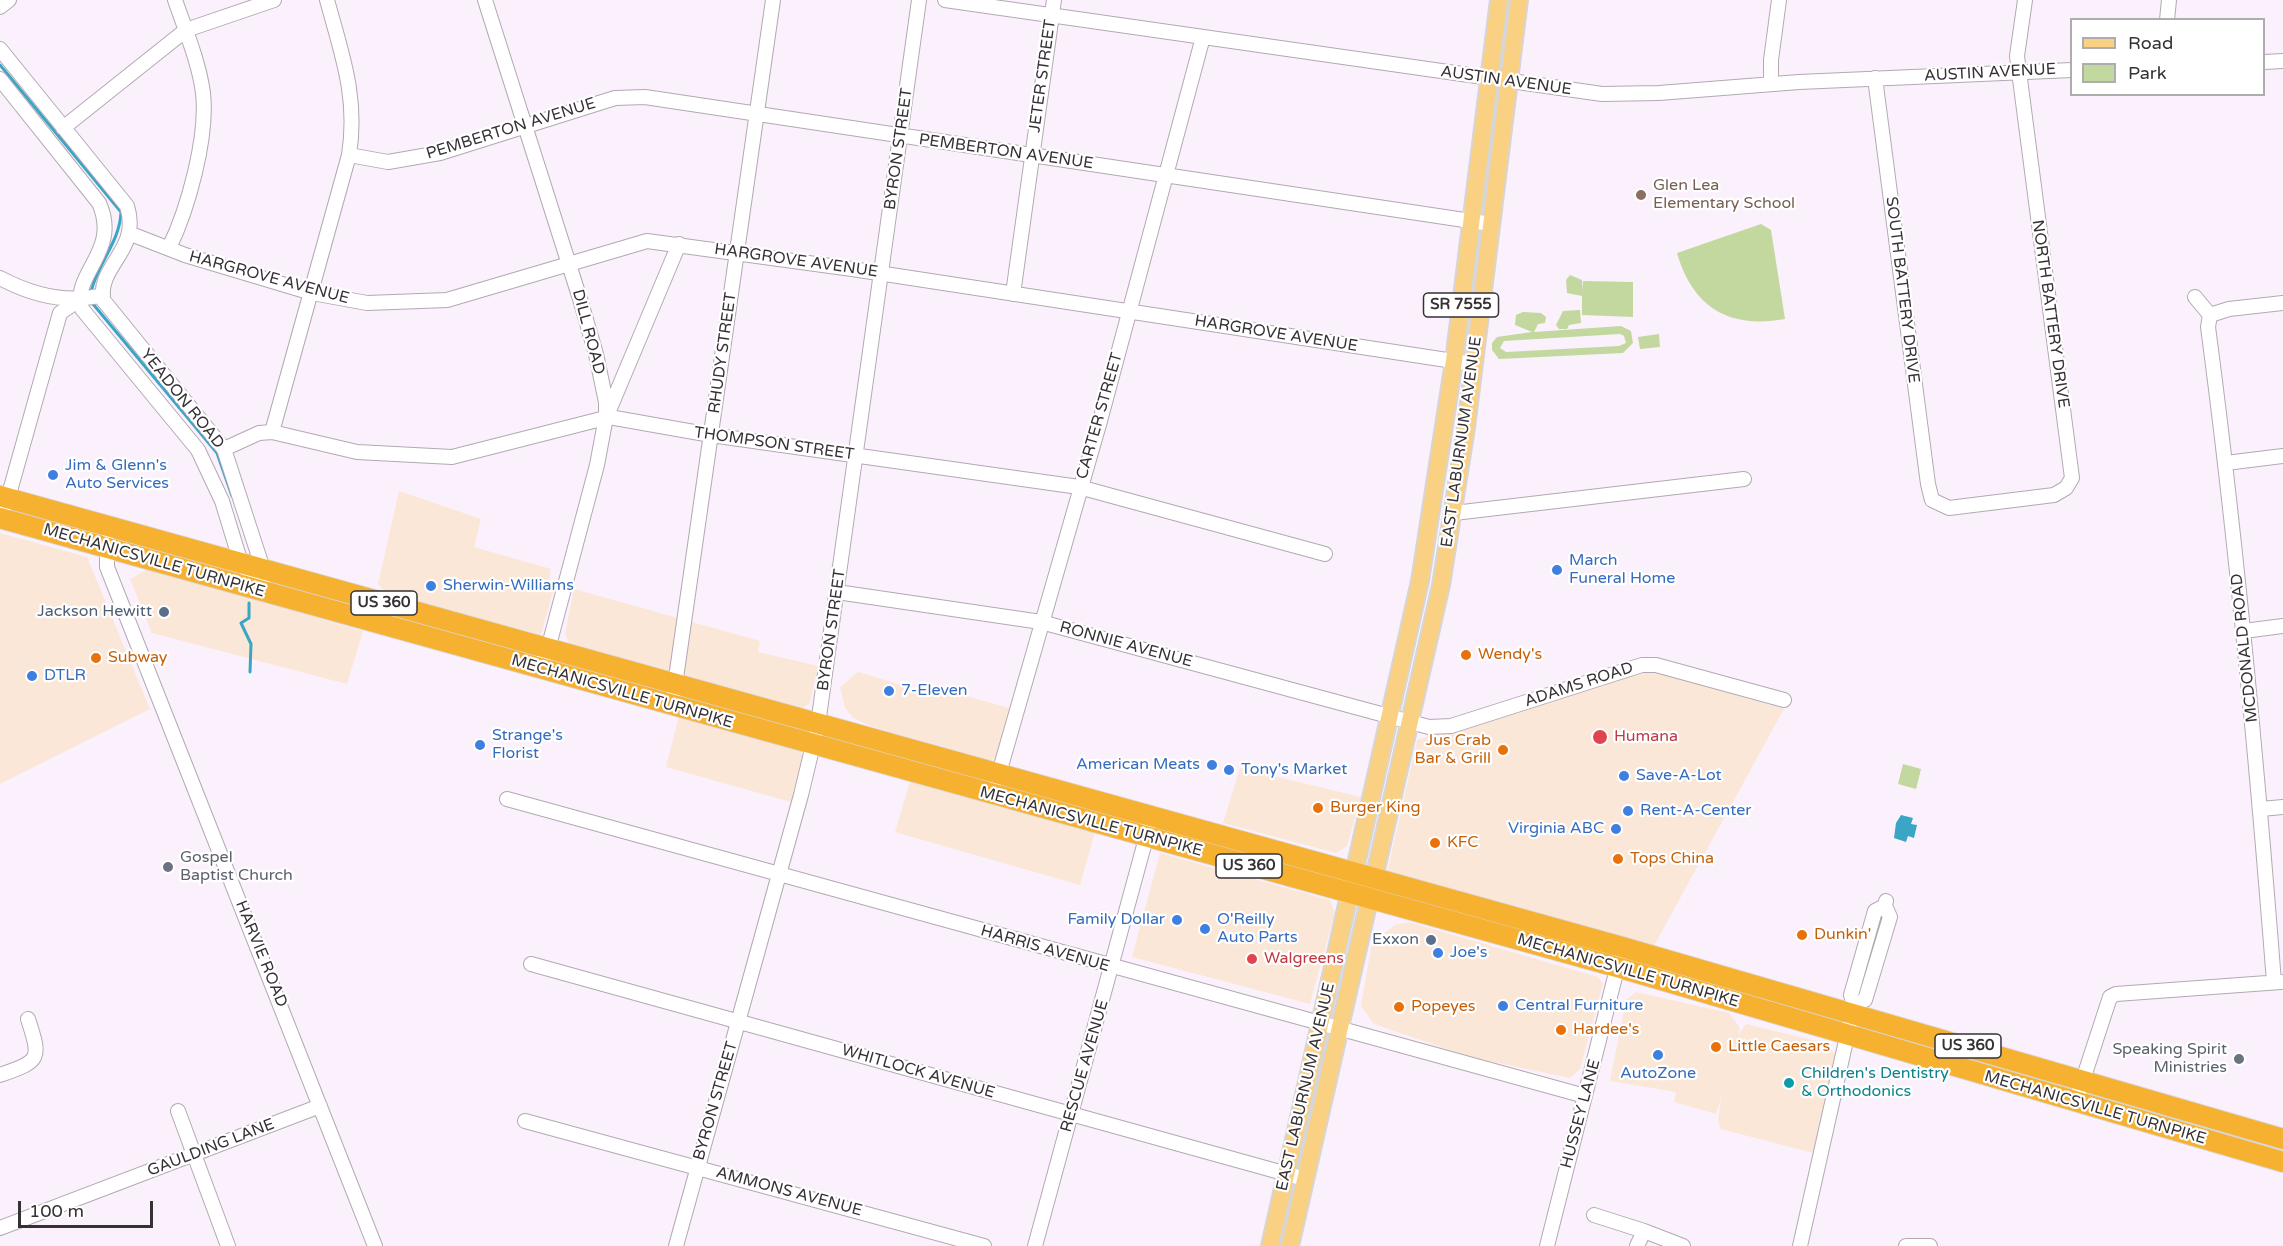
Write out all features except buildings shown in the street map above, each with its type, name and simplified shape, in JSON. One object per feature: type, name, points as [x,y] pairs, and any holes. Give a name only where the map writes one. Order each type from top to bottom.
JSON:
[{"type":"highway","name":"MECHANICSVILLE TURNPIKE","points":[[4,497],[1622,947],[1853,1009],[2083,1081],[2283,1139]]},
{"type":"highway","name":"MECHANICSVILLE TURNPIKE","points":[[1,518],[1617,967],[2283,1162]]},
{"type":"main road","name":"EAST LABURNUM AVENUE","points":[[1290,1246],[1356,952],[1360,896],[1356,873],[1420,581],[1454,361],[1499,0]]},
{"type":"main road","name":"EAST LABURNUM AVENUE","points":[[1270,1246],[1321,1025],[1360,896],[1375,878],[1454,513],[1519,0]]},
{"type":"street","points":[[0,8],[9,0]]},
{"type":"street","points":[[169,248],[182,221],[204,126],[203,91],[175,0]]},
{"type":"street","points":[[63,128],[186,30],[274,0]]},
{"type":"street","points":[[272,432],[349,155],[352,132],[352,92],[327,0]]},
{"type":"street","name":"DILL ROAD","points":[[485,0],[596,354],[606,402],[606,417],[597,465],[548,648],[539,668]]},
{"type":"street","name":"RHUDY STREET","points":[[672,706],[774,0]]},
{"type":"street","name":"BYRON STREET","points":[[676,1246],[779,875],[818,724],[919,0]]},
{"type":"street","name":"AUSTIN AVENUE","points":[[945,0],[1584,92],[1629,94],[1875,78],[2070,70]]},
{"type":"street","name":"JETER STREET","points":[[1013,294],[1054,0]]},
{"type":"street","points":[[1771,84],[1771,60],[1779,0]]},
{"type":"street","name":"NORTH BATTERY DRIVE","points":[[1932,500],[1949,508],[2054,495],[2066,488],[2072,478],[2018,56],[2025,0]]},
{"type":"street","points":[[2167,18],[2169,0]]},
{"type":"street","name":"CARTER STREET","points":[[992,795],[1129,312],[1203,37]]},
{"type":"street","points":[[0,50],[127,206],[131,222],[131,234],[107,278],[103,295],[79,300],[57,299],[0,278]]},
{"type":"street","points":[[2265,62],[2283,62]]},
{"type":"street","name":"SOUTH BATTERY DRIVE","points":[[1875,78],[1928,484],[1932,500]]},
{"type":"street","points":[[0,79],[82,179],[104,213],[104,243],[79,300],[60,313],[4,497],[1,518]]},
{"type":"street","name":"PEMBERTON AVENUE","points":[[349,155],[388,162],[440,153],[615,98],[645,97],[1491,224]]},
{"type":"street","name":"HARGROVE AVENUE","points":[[131,234],[312,293],[367,303],[447,300],[568,262],[647,241],[882,274],[1473,364]]},
{"type":"street","points":[[606,417],[680,244]]},
{"type":"street","name":"YEADON ROAD","points":[[103,295],[113,315],[224,449],[263,569],[263,591]]},
{"type":"street","points":[[2195,297],[2211,315],[2229,309],[2283,303]]},
{"type":"street","name":"YEADON ROAD","points":[[79,300],[82,309],[198,450],[222,501],[241,563],[263,591]]},
{"type":"street","name":"MCDONALD ROAD","points":[[2211,315],[2208,327],[2226,463],[2279,982]]},
{"type":"street","name":"THOMPSON STREET","points":[[224,449],[259,433],[272,432],[357,452],[452,458],[606,417],[711,435],[1079,487],[1325,554]]},
{"type":"street","points":[[2226,463],[2283,456]]},
{"type":"street","points":[[1454,513],[1744,479]]},
{"type":"street","name":"HARVIE ROAD","points":[[111,526],[106,548],[107,567],[375,1246]]},
{"type":"street","name":"RONNIE AVENUE","points":[[837,592],[1041,622],[1410,722]]},
{"type":"street","points":[[2244,631],[2283,626]]},
{"type":"street","name":"ADAMS ROAD","points":[[1410,722],[1428,727],[1451,726],[1642,665],[1656,665],[1784,700]]},
{"type":"street","name":"HARRIS AVENUE","points":[[507,799],[1113,968],[1585,1096]]},
{"type":"street","points":[[2261,809],[2283,807]]},
{"type":"street","name":"RESCUE AVENUE","points":[[1035,1246],[1113,968],[1152,816]]},
{"type":"street","points":[[1800,1246],[1853,1009],[1865,1000],[1890,917],[1885,903]]},
{"type":"street","name":"HUSSEY LANE","points":[[1547,1246],[1622,947]]},
{"type":"street","name":"WHITLOCK AVENUE","points":[[531,964],[1305,1179]]},
{"type":"street","points":[[2076,1101],[2107,1003],[2114,995],[2279,982]]},
{"type":"street","points":[[0,1075],[26,1066],[34,1058],[37,1047],[28,1019]]},
{"type":"street","name":"GAULDING LANE","points":[[0,1228],[320,1106]]},
{"type":"street","points":[[177,1111],[228,1246]]},
{"type":"street","name":"AMMONS AVENUE","points":[[525,1121],[984,1246]]},
{"type":"street","points":[[1594,1215],[1683,1246]]},
{"type":"street","points":[[1637,1246],[1644,1231]]},
{"type":"street","points":[[1906,1246],[1930,1246]]},
{"type":"shaded area","points":[[399,491],[481,519],[474,547],[551,569],[549,583],[555,585],[541,635],[386,593],[378,584]]},
{"type":"shaded area","points":[[0,533],[87,557],[150,709],[0,784]]},
{"type":"shaded area","points":[[148,569],[363,631],[347,684],[152,633],[130,579]]},
{"type":"shaded area","points":[[574,589],[760,641],[758,652],[818,666],[810,703],[803,708],[569,643],[565,634]]},
{"type":"shaded area","points":[[858,672],[928,693],[949,691],[1009,708],[995,759],[990,760],[873,727],[853,718],[845,708],[840,687]]},
{"type":"shaded area","points":[[1636,672],[1655,672],[1784,709],[1645,962],[1383,891],[1417,740]]},
{"type":"shaded area","points":[[679,716],[800,751],[803,757],[791,802],[666,767]]},
{"type":"shaded area","points":[[1240,768],[1361,797],[1347,846],[1336,853],[1223,823]]},
{"type":"shaded area","points":[[910,782],[1095,832],[1080,885],[895,832]]},
{"type":"shaded area","points":[[1160,853],[1330,900],[1335,913],[1310,1004],[1132,957]]},
{"type":"shaded area","points":[[1409,922],[1598,977],[1603,984],[1580,1069],[1570,1078],[1470,1057],[1374,1024],[1361,1006],[1371,948],[1379,937],[1395,925]]},
{"type":"shaded area","points":[[1636,992],[1729,1013],[1740,1028],[1738,1035],[1746,1024],[1825,1043],[1835,1054],[1813,1153],[1721,1129],[1718,1120],[1722,1095],[1716,1114],[1674,1102],[1676,1092],[1610,1081],[1626,1000]]},
{"type":"green space","points":[[1761,224],[1771,230],[1785,319],[1747,321],[1730,317],[1703,301],[1684,272],[1677,253]]},
{"type":"green space","points":[[1570,275],[1582,280],[1582,291],[1583,281],[1633,282],[1633,317],[1582,315],[1582,296],[1567,293],[1566,280]]},
{"type":"green space","points":[[1580,310],[1581,323],[1569,325],[1567,329],[1559,329],[1556,325],[1563,311]]},
{"type":"green space","points":[[1523,312],[1541,313],[1546,317],[1545,323],[1538,324],[1534,332],[1621,326],[1631,331],[1633,343],[1623,353],[1499,359],[1492,350],[1492,343],[1497,337],[1532,332],[1515,325],[1516,315]],"holes":[[[1620,334],[1624,336],[1626,343],[1619,346],[1506,352],[1500,348],[1504,341]]]},
{"type":"green space","points":[[1659,334],[1660,347],[1640,349],[1638,337]]},
{"type":"green space","points":[[1903,764],[1921,769],[1916,789],[1898,784]]},
{"type":"water","points":[[1901,815],[1913,818],[1911,824],[1917,825],[1914,838],[1908,836],[1906,842],[1894,838],[1896,823]]},
{"type":"waterway","points":[[0,65],[121,212],[117,233],[91,292]]},
{"type":"waterway","points":[[93,304],[217,453],[232,496]]},
{"type":"waterway","points":[[249,603],[249,618],[241,623],[251,644],[250,672]]},
{"type":"place","name":"Glen Lea Elementary School","points":[[1641,195]]},
{"type":"place","name":"Jim & Glenn's Auto Services","points":[[53,475]]},
{"type":"place","name":"March Funeral Home","points":[[1557,570]]},
{"type":"place","name":"Sherwin-Williams","points":[[431,586]]},
{"type":"place","name":"Jackson Hewitt","points":[[164,612]]},
{"type":"place","name":"Wendy's","points":[[1466,655]]},
{"type":"place","name":"Subway","points":[[96,658]]},
{"type":"place","name":"DTLR","points":[[32,676]]},
{"type":"place","name":"7-Eleven","points":[[889,691]]},
{"type":"place","name":"Humana","points":[[1600,737]]},
{"type":"place","name":"Strange's Florist","points":[[480,745]]},
{"type":"place","name":"Jus Crab Bar & Grill","points":[[1503,750]]},
{"type":"place","name":"American Meats","points":[[1212,765]]},
{"type":"place","name":"Tony's Market","points":[[1229,770]]},
{"type":"place","name":"Save-A-Lot","points":[[1624,776]]},
{"type":"place","name":"Burger King","points":[[1318,808]]},
{"type":"place","name":"Rent-A-Center","points":[[1628,811]]},
{"type":"place","name":"Virginia ABC","points":[[1616,829]]},
{"type":"place","name":"KFC","points":[[1435,843]]},
{"type":"place","name":"Tops China","points":[[1618,859]]},
{"type":"place","name":"Gospel Baptist Church","points":[[168,867]]},
{"type":"place","name":"Family Dollar","points":[[1177,920]]},
{"type":"place","name":"O'Reilly Auto Parts","points":[[1205,929]]},
{"type":"place","name":"Dunkin'","points":[[1802,935]]},
{"type":"place","name":"Exxon","points":[[1431,940]]},
{"type":"place","name":"Joe's","points":[[1438,953]]},
{"type":"place","name":"Walgreens","points":[[1252,959]]},
{"type":"place","name":"Central Furniture","points":[[1503,1006]]},
{"type":"place","name":"Popeyes","points":[[1399,1007]]},
{"type":"place","name":"Hardee's","points":[[1561,1030]]},
{"type":"place","name":"Little Caesars","points":[[1716,1047]]},
{"type":"place","name":"AutoZone","points":[[1658,1055]]},
{"type":"place","name":"Speaking Spirit Ministries","points":[[2239,1059]]},
{"type":"place","name":"Children's Dentistry & Orthodonics","points":[[1789,1083]]}]
